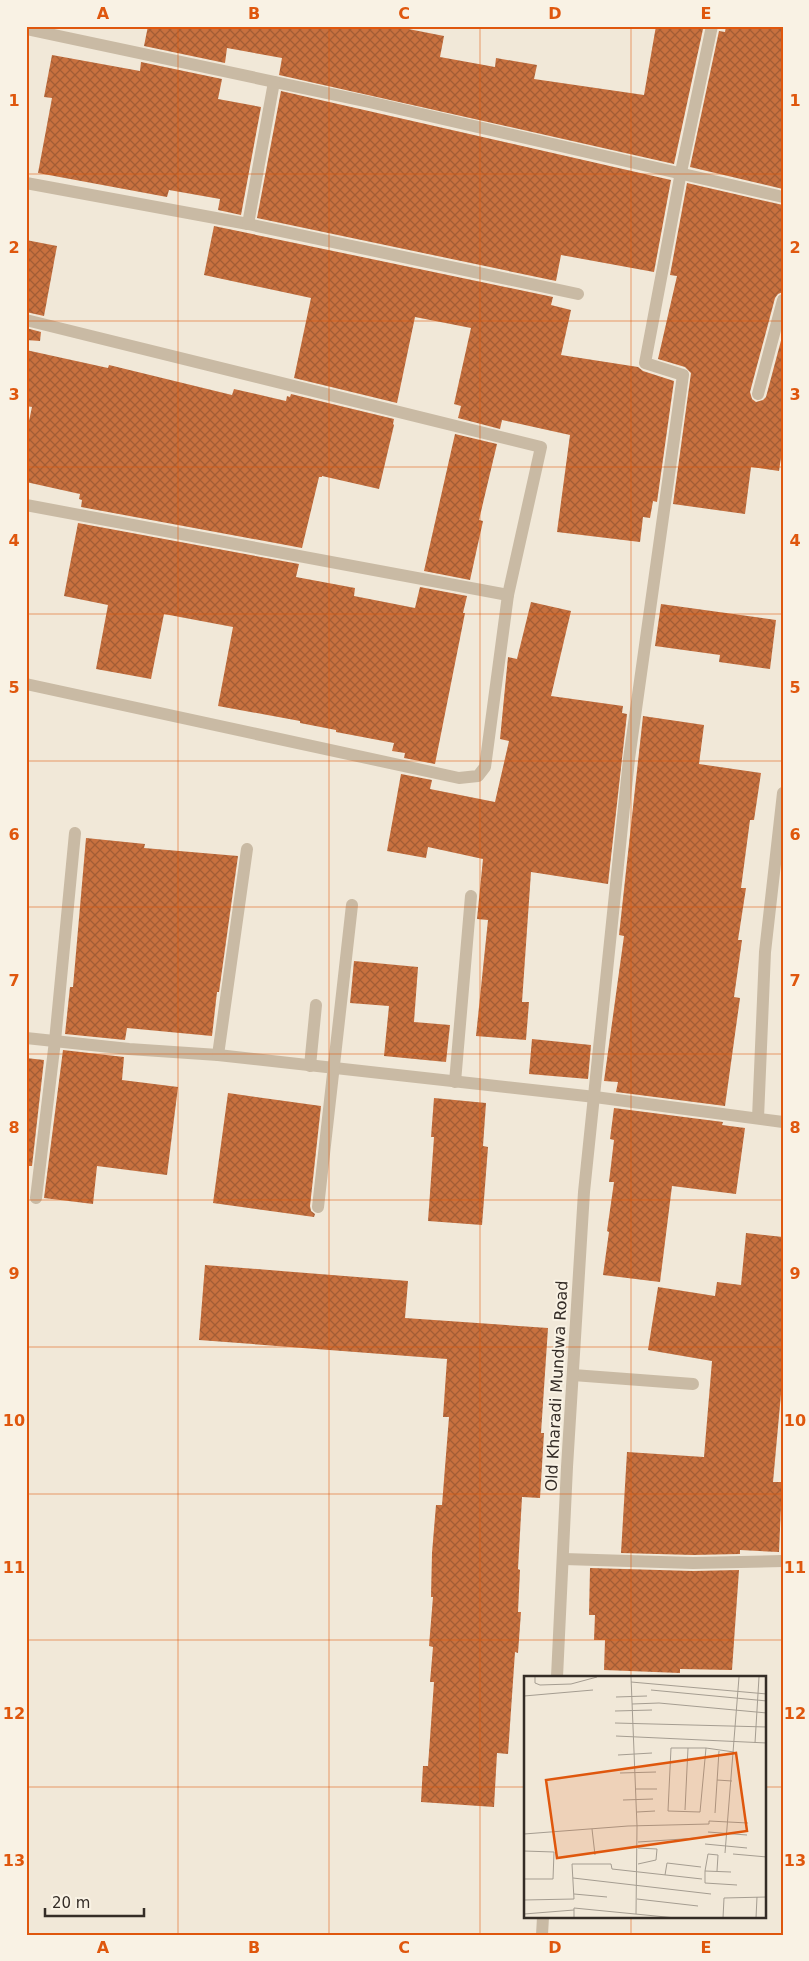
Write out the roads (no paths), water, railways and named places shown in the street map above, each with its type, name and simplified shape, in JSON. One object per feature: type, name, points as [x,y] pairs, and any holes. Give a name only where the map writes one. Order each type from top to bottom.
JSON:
[{"type":"street","points":[[681,172],[712,26]]},
{"type":"street","points":[[26,29],[681,172],[783,197]]},
{"type":"street","points":[[248,224],[274,82]]},
{"type":"street","name":"Old Kharadi Mundwa Road","points":[[558,1676],[584,1192],[629,759],[683,375],[645,363],[681,172]]},
{"type":"street","points":[[26,183],[248,224],[578,294]]},
{"type":"street","points":[[758,394],[783,300]]},
{"type":"street","points":[[26,320],[541,447],[508,595],[485,767],[478,776],[459,778],[26,684]]},
{"type":"street","points":[[26,505],[508,595]]},
{"type":"street","points":[[758,1118],[765,952],[783,793]]},
{"type":"street","points":[[36,1198],[55,1041],[75,833]]},
{"type":"street","points":[[218,1055],[247,849]]},
{"type":"street","points":[[455,1082],[471,896]]},
{"type":"street","points":[[318,1207],[352,905]]},
{"type":"street","points":[[310,1066],[316,1005]]},
{"type":"street","points":[[26,1038],[129,1049],[218,1055],[594,1097],[783,1122]]},
{"type":"street","points":[[573,1375],[693,1384]]},
{"type":"street","points":[[564,1559],[692,1562],[783,1561]]},
{"type":"street","points":[[542,1935],[543,1918]]}]
